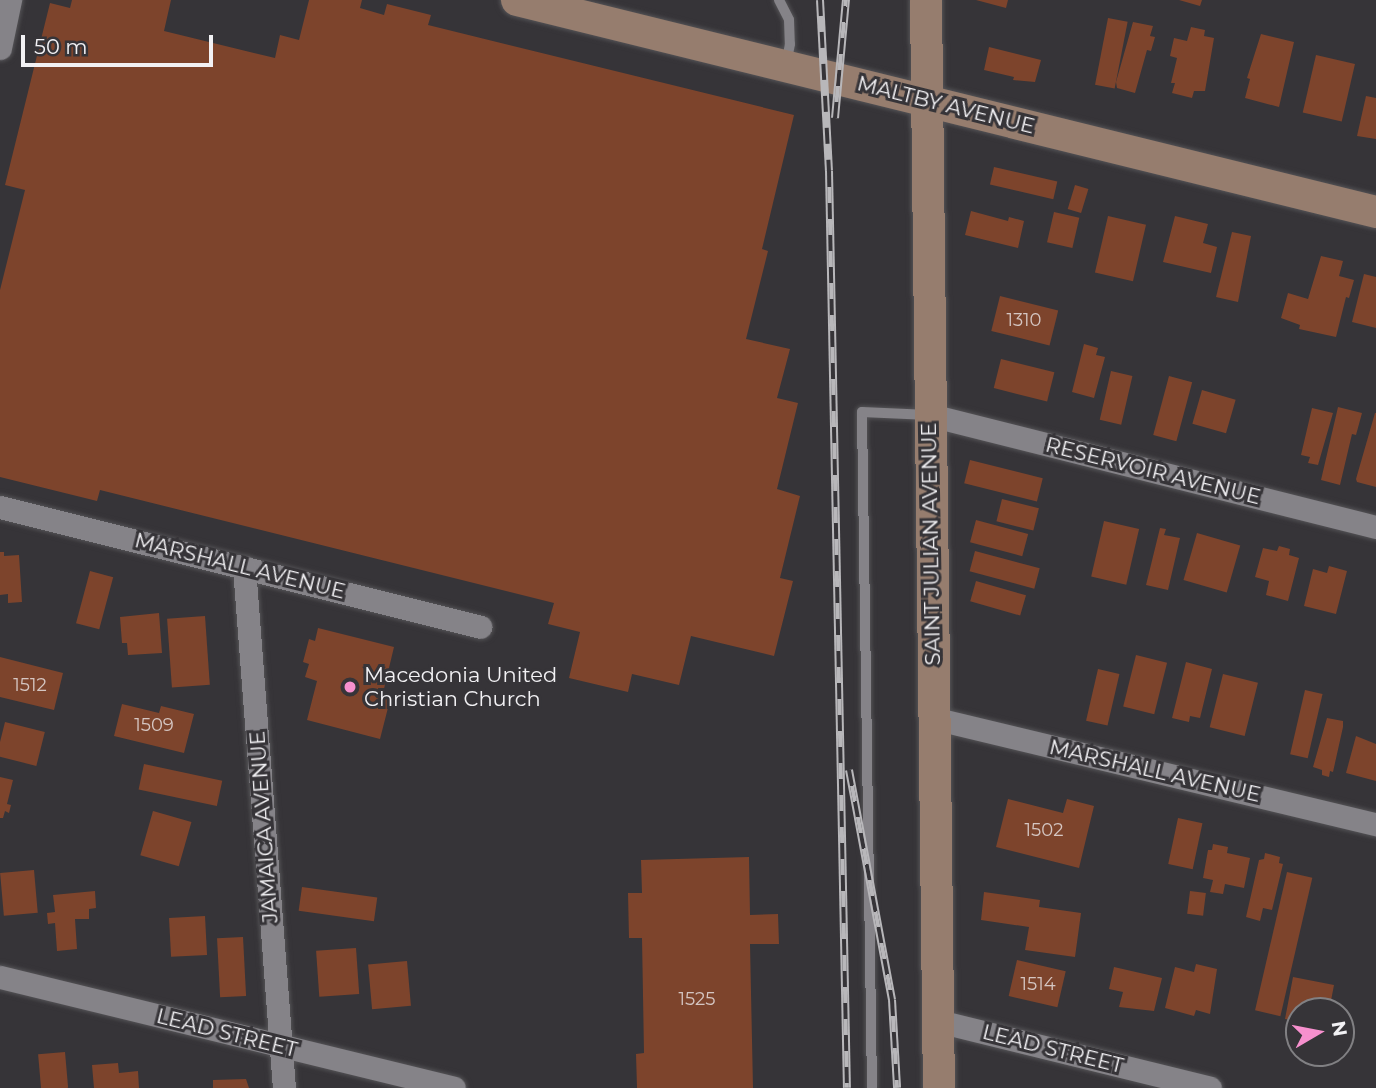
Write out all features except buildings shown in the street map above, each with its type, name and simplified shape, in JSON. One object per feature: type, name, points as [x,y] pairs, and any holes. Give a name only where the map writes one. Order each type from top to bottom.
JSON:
[{"type":"street","points":[[0,48],[9,0]]},
{"type":"street","name":"MALTBY AVENUE","points":[[516,0],[927,99],[1376,212]]},
{"type":"street","name":"SAINT JULIAN AVENUE","points":[[926,0],[939,1088]]},
{"type":"street","name":"RESERVOIR AVENUE","points":[[930,415],[1376,527]]},
{"type":"street","name":"MARSHALL AVENUE","points":[[0,507],[480,627]]},
{"type":"street","name":"JAMAICA AVENUE","points":[[244,567],[284,1088]]},
{"type":"street","name":"MARSHALL AVENUE","points":[[933,718],[1376,824]]},
{"type":"street","name":"LEAD STREET","points":[[0,977],[454,1088]]},
{"type":"street","name":"LEAD STREET","points":[[938,1021],[1210,1088]]},
{"type":"lane","points":[[779,0],[789,20],[790,44],[785,66]]},
{"type":"lane","points":[[872,1088],[862,412],[930,415]]},
{"type":"railway","points":[[820,0],[829,171],[847,1088]]},
{"type":"railway","points":[[835,118],[846,0]]},
{"type":"railway","points":[[849,770],[892,1000],[897,1088]]},
{"type":"place","name":"Macedonia United Christian Church","points":[[350,687]]}]
